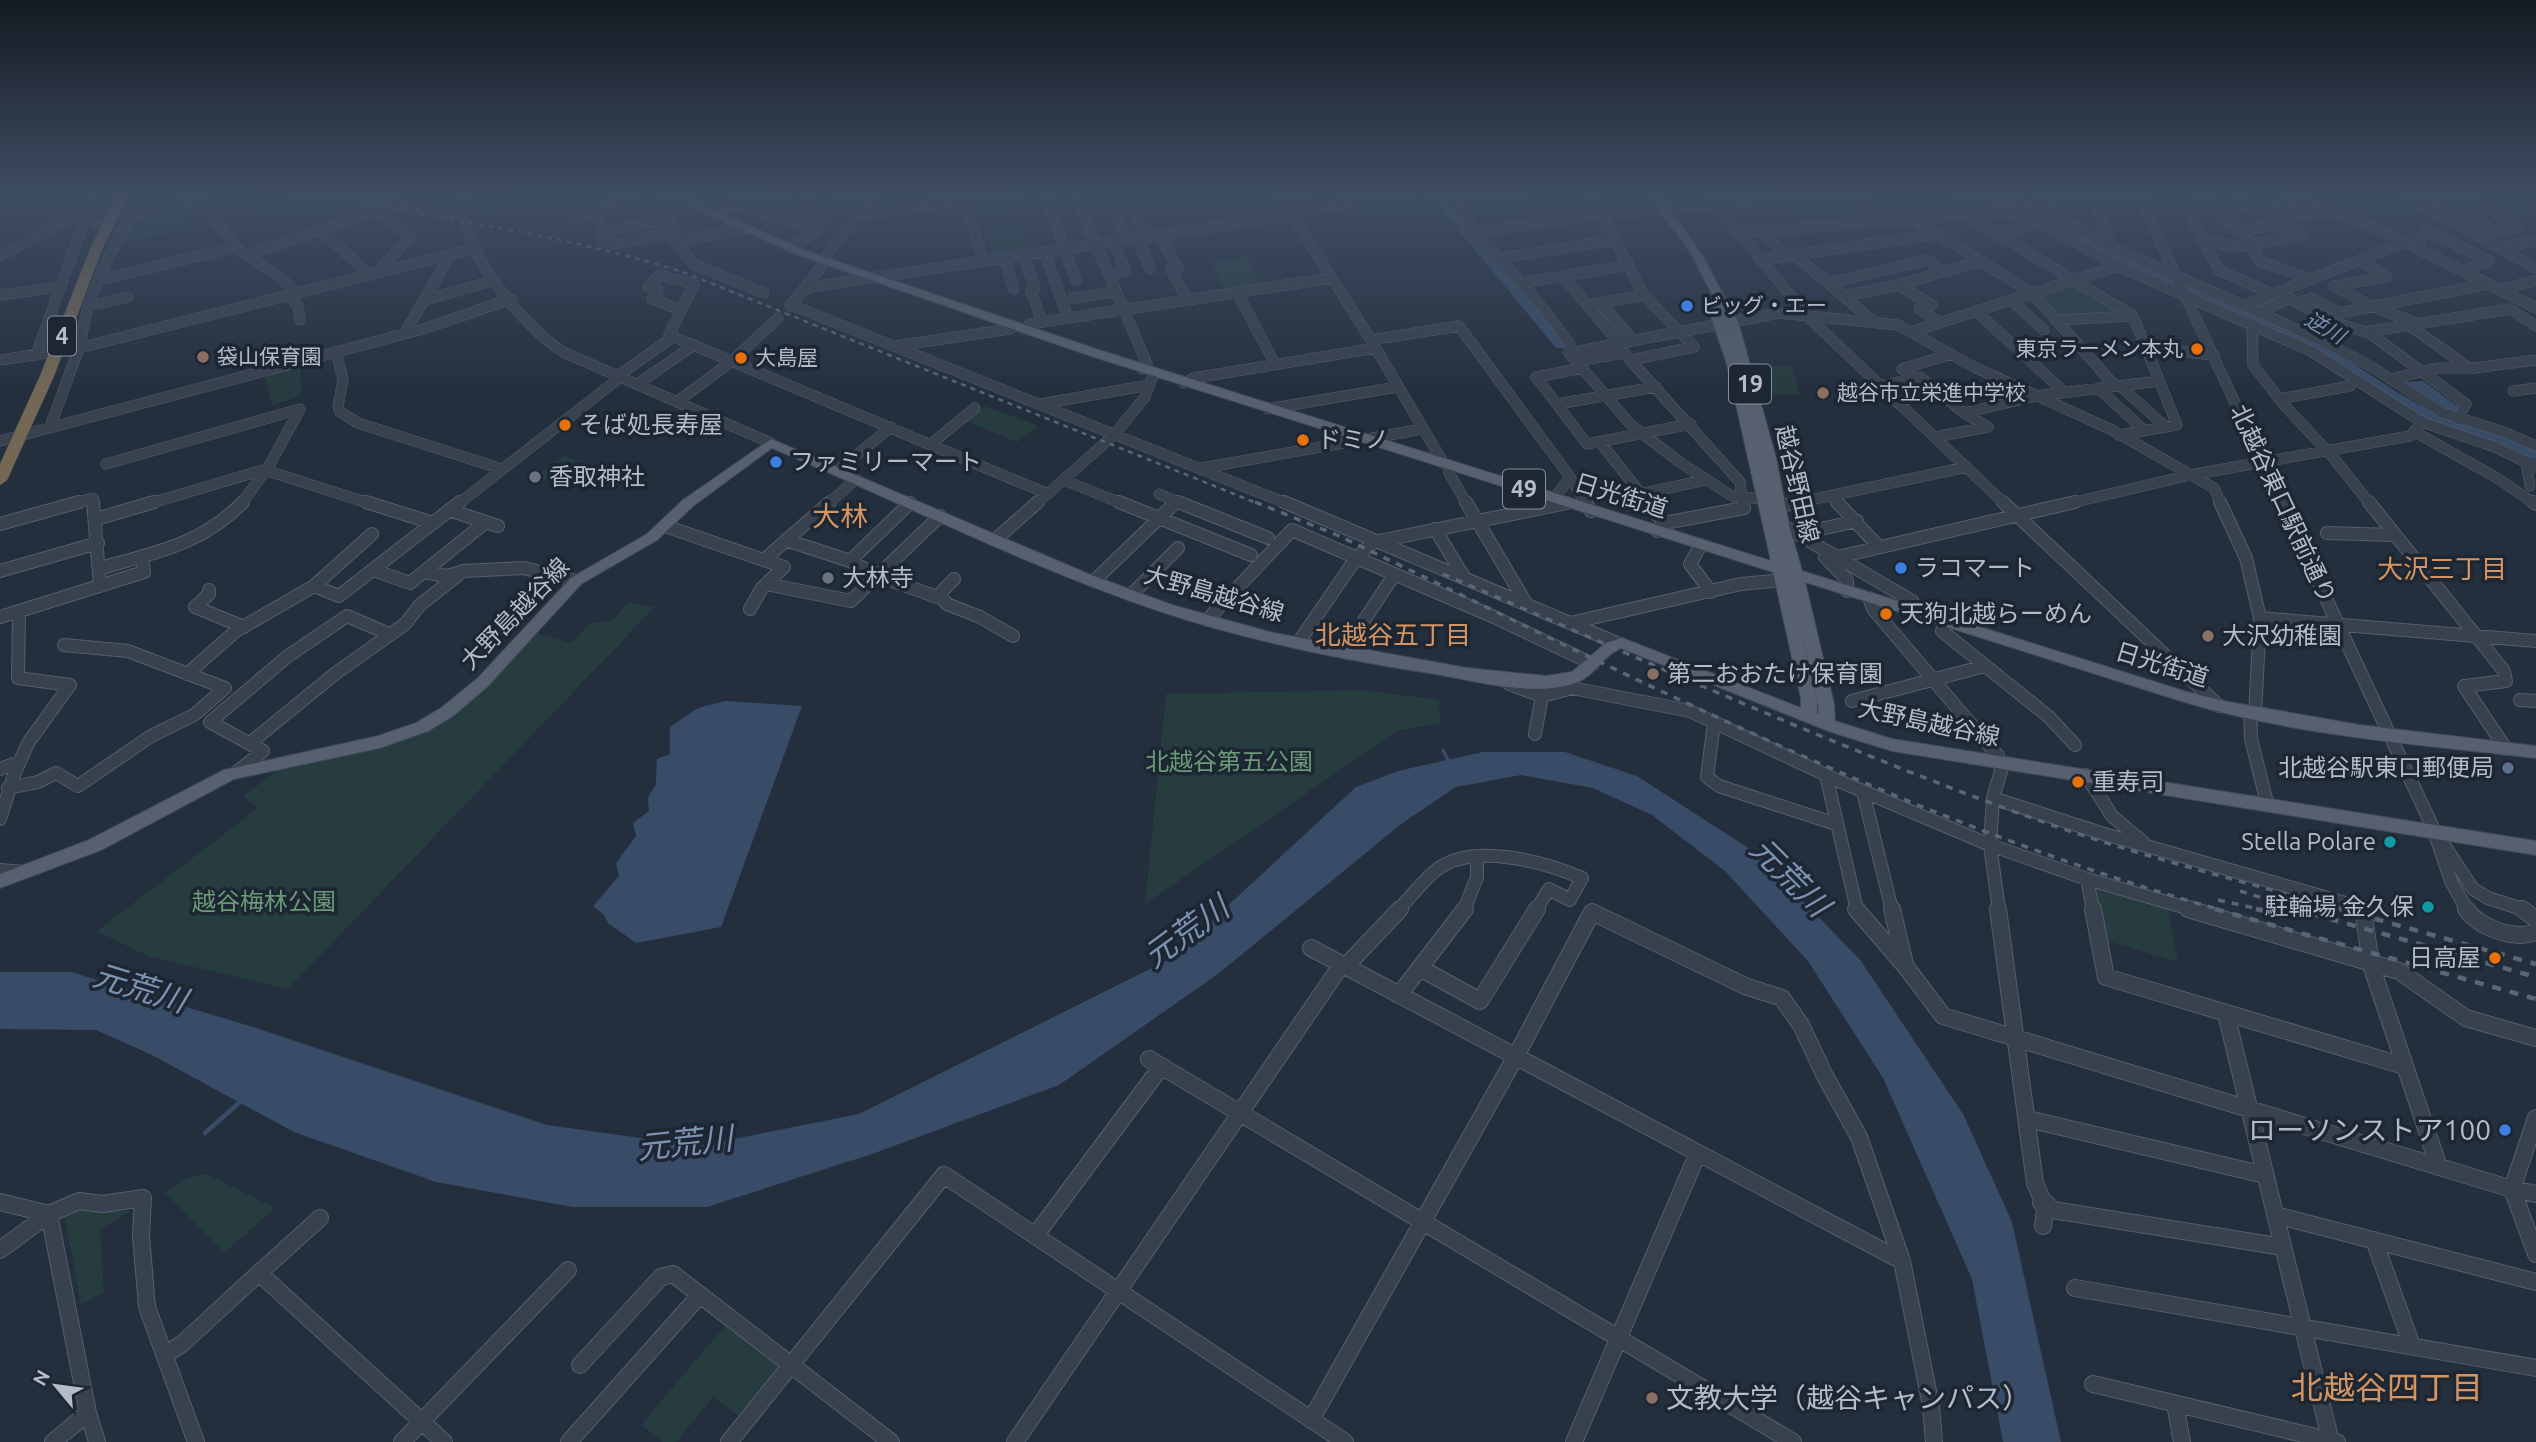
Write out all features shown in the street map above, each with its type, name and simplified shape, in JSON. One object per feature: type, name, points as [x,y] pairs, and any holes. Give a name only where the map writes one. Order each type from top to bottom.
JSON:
[{"type":"highway","name":"4","points":[[0,456],[86,259]]},
{"type":"highway","name":"4","points":[[46,354],[91,259]]},
{"type":"highway","name":"4","points":[[0,480],[9,438]]},
{"type":"main road","name":"日光街道","points":[[819,259],[1019,327],[1149,375],[1184,383],[1591,511],[1661,527],[1700,545],[1786,575],[1847,591],[2219,706],[2322,727],[2536,752]]},
{"type":"main road","name":"越谷野田線","points":[[1699,259],[1726,323],[1780,506],[1786,575],[1809,698],[1809,717]]},
{"type":"main road","name":"越谷野田線","points":[[1726,323],[1763,499],[1826,704],[1827,724]]},
{"type":"main road","name":"大野島越谷線","points":[[0,881],[118,834],[218,779],[238,771],[380,742],[422,727],[447,712],[483,682],[576,581],[641,545],[688,503],[771,443],[1094,581],[1131,596],[1207,620],[1348,653],[1567,685]]},
{"type":"main road","name":"大野島越谷線","points":[[1617,643],[1630,644],[1827,724],[1892,745],[2536,848]]},
{"type":"main road","points":[[1567,685],[1617,643]]},
{"type":"street","points":[[46,354],[70,259]]},
{"type":"street","points":[[50,427],[79,348],[88,306],[109,259]]},
{"type":"street","points":[[99,279],[183,259]]},
{"type":"street","points":[[253,259],[280,277],[293,294],[300,320]]},
{"type":"street","points":[[356,259],[373,274]]},
{"type":"street","points":[[373,274],[391,259]]},
{"type":"street","points":[[0,360],[79,348],[430,259]]},
{"type":"street","points":[[405,333],[447,259]]},
{"type":"street","points":[[483,259],[495,280],[544,340],[553,347],[771,443]]},
{"type":"street","points":[[690,259],[693,264],[764,293]]},
{"type":"street","points":[[804,289],[988,259]]},
{"type":"street","points":[[1005,259],[1014,289]]},
{"type":"street","points":[[1025,259],[1035,288],[1031,291],[1042,322]]},
{"type":"street","points":[[1047,259],[1068,318]]},
{"type":"street","points":[[1068,259],[1076,280]]},
{"type":"street","points":[[995,540],[1114,435],[1145,397],[1149,375],[1147,364],[1122,310],[1103,259]]},
{"type":"street","points":[[1109,275],[1125,271],[1121,259]]},
{"type":"street","points":[[1148,259],[1150,269]]},
{"type":"street","points":[[1173,259],[1178,268],[1171,269],[1187,300]]},
{"type":"street","points":[[1320,259],[1374,344],[1422,429],[1448,466],[1526,603]]},
{"type":"street","points":[[1501,259],[1570,344],[1576,360],[1631,425],[1732,496],[1763,499]]},
{"type":"street","points":[[1626,259],[1644,295],[1694,347],[1631,360]]},
{"type":"street","points":[[1760,260],[1766,259]]},
{"type":"street","points":[[1801,259],[1874,322]]},
{"type":"street","points":[[1979,259],[2032,293],[2118,386],[2166,427]]},
{"type":"street","points":[[2039,259],[2133,316],[2177,425],[2119,435]]},
{"type":"street","points":[[2106,259],[2311,351],[2422,422],[2495,447],[2531,464],[2532,497]]},
{"type":"street","points":[[2137,259],[2321,340],[2390,379],[2434,409],[2504,432],[2536,446]]},
{"type":"street","points":[[2170,259],[2179,279]]},
{"type":"street","points":[[2213,259],[2219,271],[2272,294]]},
{"type":"street","points":[[2258,259],[2310,279]]},
{"type":"street","points":[[2244,306],[2365,259]]},
{"type":"street","points":[[2440,259],[2533,305]]},
{"type":"street","points":[[2463,271],[2489,261],[2486,259]]},
{"type":"street","points":[[1760,260],[1807,316],[2219,706]]},
{"type":"street","points":[[1828,283],[1927,260],[1945,272]]},
{"type":"street","points":[[2522,260],[2536,268]]},
{"type":"street","points":[[823,261],[791,305],[1379,541],[1617,643]]},
{"type":"street","points":[[1844,296],[1898,285],[1982,261]]},
{"type":"street","points":[[2361,261],[2387,277],[2334,286],[2413,325],[2469,368]]},
{"type":"street","points":[[1521,283],[1629,265]]},
{"type":"street","points":[[1911,331],[2118,266]]},
{"type":"street","points":[[681,310],[652,299],[658,291],[648,286],[660,275],[665,274],[694,284],[669,335],[1048,494]]},
{"type":"street","points":[[1563,276],[1619,343]]},
{"type":"street","points":[[895,346],[1332,278]]},
{"type":"street","name":"北越谷東口駅前通り","points":[[2179,279],[2434,830]]},
{"type":"street","points":[[425,300],[495,280]]},
{"type":"street","points":[[2500,290],[2536,280]]},
{"type":"street","points":[[2298,303],[2312,298],[2340,313],[2369,305],[2488,284]]},
{"type":"street","points":[[1898,285],[1932,305],[1919,309],[1939,323]]},
{"type":"street","points":[[0,295],[61,287]]},
{"type":"street","points":[[1073,298],[1115,292]]},
{"type":"street","points":[[1237,292],[1275,364]]},
{"type":"street","points":[[1588,305],[1644,295]]},
{"type":"street","points":[[88,306],[128,297]]},
{"type":"street","points":[[2259,313],[2289,298],[2330,320],[2368,332],[2510,309],[2535,325]]},
{"type":"street","points":[[9,438],[405,333],[511,299]]},
{"type":"street","points":[[2011,300],[2044,330]]},
{"type":"street","points":[[1600,303],[1633,340]]},
{"type":"street","points":[[1976,311],[2064,392]]},
{"type":"street","points":[[1690,424],[1587,444],[1536,377],[1619,343],[1779,313],[1898,325],[1951,354],[2119,435],[2214,488],[2246,558],[2260,618],[2252,739],[2267,803]]},
{"type":"street","points":[[2056,320],[2133,316]]},
{"type":"street","points":[[678,401],[732,361],[778,318]]},
{"type":"street","points":[[2252,324],[2253,365],[2279,398],[2329,452],[2504,671],[2506,681],[2465,686],[2506,749]]},
{"type":"street","points":[[1184,383],[1194,378],[1459,326],[1570,477],[1591,511]]},
{"type":"street","points":[[2368,332],[2466,404],[2458,419]]},
{"type":"street","points":[[314,586],[339,596],[673,337]]},
{"type":"street","points":[[639,383],[694,345]]},
{"type":"street","points":[[2146,348],[2214,355]]},
{"type":"street","points":[[336,351],[344,380],[338,406],[340,412],[358,423],[502,469]]},
{"type":"street","points":[[1576,360],[1624,353],[1740,482],[1744,508],[1661,527],[1640,494],[1600,442]]},
{"type":"street","points":[[1915,378],[1902,369],[1951,354]]},
{"type":"street","points":[[2390,379],[2447,367],[2469,368],[2536,360]]},
{"type":"street","points":[[1039,404],[1149,375]]},
{"type":"street","points":[[1880,386],[1920,377],[1964,413],[1987,427],[1935,437]]},
{"type":"street","points":[[1964,413],[2036,396],[2159,381]]},
{"type":"street","points":[[2279,398],[2350,386]]},
{"type":"street","points":[[1268,410],[1397,387]]},
{"type":"street","points":[[1557,404],[1656,387]]},
{"type":"street","points":[[2098,388],[2144,430]]},
{"type":"street","points":[[2513,391],[2536,388]]},
{"type":"street","points":[[1896,402],[1939,392]]},
{"type":"street","points":[[931,444],[975,408]]},
{"type":"street","points":[[101,568],[194,539],[232,512],[268,471],[300,409],[106,464]]},
{"type":"street","points":[[1832,558],[2190,475],[2410,436],[2422,422]]},
{"type":"street","points":[[837,471],[891,427]]},
{"type":"street","points":[[1371,441],[1373,438],[1422,429]]},
{"type":"street","points":[[2415,432],[2532,497]]},
{"type":"street","points":[[1200,469],[1349,442],[1354,436]]},
{"type":"street","points":[[1780,506],[1967,467]]},
{"type":"street","points":[[96,519],[259,471],[268,471],[433,523]]},
{"type":"street","points":[[1298,643],[1357,557],[1379,541],[1561,501],[1570,477]]},
{"type":"street","points":[[765,559],[856,479]]},
{"type":"street","points":[[1064,480],[1248,553],[1264,536],[1159,494]]},
{"type":"street","points":[[1640,494],[1706,480]]},
{"type":"street","points":[[1832,496],[1878,546]]},
{"type":"street","points":[[0,524],[93,498],[101,568],[100,586]]},
{"type":"street","points":[[1094,581],[1177,501]]},
{"type":"street","points":[[850,561],[910,503]]},
{"type":"street","points":[[373,570],[410,583],[492,524],[449,510]]},
{"type":"street","points":[[766,584],[851,601],[940,516]]},
{"type":"street","points":[[1800,536],[1857,521]]},
{"type":"street","points":[[1782,525],[1832,558],[1912,601],[1917,613]]},
{"type":"street","points":[[665,526],[784,567],[766,584],[750,609]]},
{"type":"street","points":[[1435,529],[1464,578]]},
{"type":"street","points":[[1207,620],[1292,530],[1494,617],[1593,664]]},
{"type":"street","points":[[2327,533],[2394,535]]},
{"type":"street","points":[[187,674],[244,627],[314,586],[372,534]]},
{"type":"street","points":[[786,540],[850,561],[876,575],[937,597],[954,579]]},
{"type":"street","points":[[0,571],[98,542]]},
{"type":"street","points":[[1700,545],[1690,564],[1711,592]]},
{"type":"street","points":[[1131,596],[1178,548]]},
{"type":"street","points":[[0,617],[144,572],[142,556]]},
{"type":"street","points":[[1832,558],[1849,584],[1847,591]]},
{"type":"street","points":[[424,572],[445,576],[463,571],[524,568],[576,581]]},
{"type":"street","points":[[250,743],[405,624],[421,605],[463,571]]},
{"type":"street","points":[[1348,653],[1365,619],[1394,575]]},
{"type":"street","points":[[1570,623],[1786,575]]},
{"type":"street","points":[[209,590],[209,594],[195,607],[244,627]]},
{"type":"street","points":[[939,595],[947,604],[980,617],[1013,636]]},
{"type":"street","points":[[1869,598],[1874,610],[1998,756],[2001,764],[1993,798],[1990,845],[2035,1183],[2043,1203],[2043,1226]]},
{"type":"street","points":[[0,819],[8,788],[35,730],[70,685],[18,678],[19,611]]},
{"type":"street","points":[[238,771],[263,751],[209,722],[288,656],[347,616],[389,634]]},
{"type":"street","points":[[2260,618],[2481,639],[2536,641]]},
{"type":"street","points":[[1945,622],[1942,631],[2049,716],[2075,745]]},
{"type":"street","points":[[8,788],[38,782],[56,773],[78,786],[151,736],[194,715],[225,688],[128,651],[64,645]]},
{"type":"street","points":[[1852,701],[1985,666]]},
{"type":"street","points":[[1505,678],[1509,684],[1542,696],[1567,685],[1690,710],[1863,792],[1990,845],[2087,879],[2371,965],[2399,971],[2466,1018],[2536,1038]]},
{"type":"street","points":[[1535,734],[1542,696]]},
{"type":"street","points":[[2520,700],[2536,701]]},
{"type":"street","points":[[1714,723],[1707,777],[1719,786],[1836,824]]},
{"type":"street","points":[[0,769],[19,762]]},
{"type":"street","points":[[1826,775],[1854,906],[1864,922],[1906,968],[1943,1016],[2512,1189],[2536,1194]]},
{"type":"street","points":[[2086,775],[2112,816],[2148,847]]},
{"type":"street","points":[[1863,792],[1906,968]]},
{"type":"street","points":[[1993,798],[2148,847],[2363,908],[2371,965],[2439,1167]]},
{"type":"street","points":[[2434,830],[2474,890],[2489,898],[2522,908],[2536,919]]},
{"type":"street","points":[[2434,830],[2440,851],[2472,917],[2489,927],[2517,934],[2532,935],[2536,932]]},
{"type":"street","points":[[1016,1442],[1344,965],[1437,869],[1458,860],[1514,857],[1582,878],[1570,900],[1549,890],[1480,1001],[1420,968]]},
{"type":"street","points":[[1399,995],[1455,924],[1478,884],[1477,859]]},
{"type":"street","points":[[0,870],[25,872]]},
{"type":"street","points":[[2087,879],[2106,977],[2404,1066]]},
{"type":"street","points":[[1311,1419],[1516,1056],[1592,912],[1745,986],[1782,998],[1801,1025],[1858,1137],[1902,1261],[1929,1394],[1934,1442]]},
{"type":"street","points":[[1311,948],[1902,1261]]},
{"type":"street","points":[[2093,1384],[2333,1441],[2302,1328],[2226,1014]]},
{"type":"street","points":[[1035,1236],[1155,1063],[1793,1442]]},
{"type":"street","points":[[2536,1118],[2512,1189],[2536,1254]]},
{"type":"street","points":[[2028,1119],[2265,1175]]},
{"type":"street","points":[[1574,1442],[1698,1153]]},
{"type":"street","points":[[729,1442],[944,1175],[1345,1442]]},
{"type":"street","points":[[0,1250],[49,1214],[79,1201],[103,1204],[143,1198],[141,1236],[147,1307],[196,1442]]},
{"type":"street","points":[[0,1202],[49,1214]]},
{"type":"street","points":[[2043,1203],[2053,1210],[2283,1247]]},
{"type":"street","points":[[49,1214],[88,1413],[97,1442]]},
{"type":"street","points":[[2275,1214],[2536,1282]]},
{"type":"street","points":[[166,1354],[182,1344],[320,1218]]},
{"type":"street","points":[[2374,1240],[2413,1346]]},
{"type":"street","points":[[402,1442],[568,1270]]},
{"type":"street","points":[[259,1273],[444,1442]]},
{"type":"street","points":[[580,1365],[661,1277],[673,1274],[891,1442]]},
{"type":"street","points":[[2075,1288],[2536,1368]]},
{"type":"street","points":[[569,1442],[701,1295]]},
{"type":"street","points":[[2175,1404],[2182,1442]]},
{"type":"street","points":[[53,1442],[88,1413]]},
{"type":"green space","points":[[1248,259],[1262,287],[1226,292],[1211,262]]},
{"type":"green space","points":[[2073,282],[2128,315],[2057,319],[2036,294]]},
{"type":"green space","points":[[300,362],[301,396],[272,405],[264,372]]},
{"type":"green space","points":[[1763,365],[1792,367],[1800,395],[1770,394]]},
{"type":"green space","points":[[985,406],[1039,426],[1017,442],[965,421]]},
{"type":"green space","points":[[564,456],[591,467],[563,487],[535,477]]},
{"type":"green space","name":"越谷梅林公園","points":[[629,603],[655,607],[288,989],[148,956],[97,931],[258,808],[243,796],[283,767],[423,731],[535,633],[572,643],[589,624],[612,620]]},
{"type":"green space","name":"北越谷第五公園","points":[[1362,690],[1439,700],[1440,723],[1397,731],[1145,904],[1166,694]]},
{"type":"green space","points":[[2095,888],[2168,908],[2178,962],[2105,940]]},
{"type":"green space","points":[[207,1174],[275,1208],[224,1253],[164,1192],[188,1178]]},
{"type":"green space","points":[[73,1209],[131,1211],[100,1229],[104,1292],[81,1305],[64,1213]]},
{"type":"green space","points":[[728,1322],[787,1366],[744,1420],[713,1397],[676,1442],[663,1442],[641,1425]]},
{"type":"water","points":[[2423,381],[2459,407],[2457,415],[2402,382]]},
{"type":"water","points":[[725,701],[802,706],[721,927],[636,943],[608,923],[604,915],[593,906],[619,876],[616,863],[636,836],[633,823],[649,811],[648,798],[656,784],[657,759],[670,754],[670,727],[698,708]]},
{"type":"water","points":[[1483,752],[1565,752],[1637,776],[1759,855],[1861,961],[1963,1114],[2012,1222],[2061,1442],[2003,1442],[1972,1279],[1883,1078],[1808,961],[1725,871],[1652,815],[1593,788],[1521,775],[1456,787],[1401,824],[1218,974],[1059,1085],[872,1154],[707,1207],[573,1207],[436,1182],[294,1132],[152,1055],[96,1030],[0,1029],[0,972],[71,972],[256,1028],[547,1125],[698,1146],[859,1114],[1170,959],[1356,787],[1398,771]]},
{"type":"waterway","points":[[1489,259],[1561,345]]},
{"type":"waterway","name":"逆川","points":[[2122,259],[2296,336],[2338,358],[2424,414],[2458,429],[2505,440],[2536,455]]},
{"type":"waterway","points":[[1443,750],[1450,764]]},
{"type":"waterway","points":[[205,1133],[240,1102]]},
{"type":"railway","points":[[640,259],[683,272],[1259,504]]},
{"type":"railway","points":[[1255,502],[1337,535],[1662,692],[1882,790],[1993,835],[2106,875],[2221,910]]},
{"type":"railway","points":[[1443,574],[1948,787],[2142,854],[2346,910]]},
{"type":"railway","points":[[2240,891],[2301,910]]},
{"type":"railway","points":[[2218,900],[2263,910]]},
{"type":"railway","points":[[2215,909],[2536,999]]},
{"type":"railway","points":[[2256,909],[2296,918]]},
{"type":"railway","points":[[2295,909],[2536,977]]},
{"type":"railway","points":[[2340,909],[2536,964]]},
{"type":"place","name":"ビッグ・エー","points":[[1687,306]]},
{"type":"place","name":"東京ラーメン本丸","points":[[2197,349]]},
{"type":"place","name":"袋山保育園","points":[[203,357]]},
{"type":"place","name":"大島屋","points":[[741,358]]},
{"type":"place","name":"越谷市立栄進中学校","points":[[1823,393]]},
{"type":"place","name":"そば処長寿屋","points":[[565,425]]},
{"type":"place","name":"ドミノ","points":[[1303,440]]},
{"type":"place","name":"ファミリーマート","points":[[776,462]]},
{"type":"place","name":"香取神社","points":[[535,477]]},
{"type":"place","name":"ラコマート","points":[[1901,568]]},
{"type":"place","name":"大林寺","points":[[828,578]]},
{"type":"place","name":"天狗北越らーめん","points":[[1886,614]]},
{"type":"place","name":"大沢幼稚園","points":[[2208,636]]},
{"type":"place","name":"第二おおたけ保育園","points":[[1653,674]]},
{"type":"place","name":"北越谷駅東口郵便局","points":[[2508,768]]},
{"type":"place","name":"重寿司","points":[[2078,782]]},
{"type":"place","name":"Stella Polare","points":[[2390,842]]},
{"type":"place","name":"駐輪場 金久保","points":[[2428,907]]},
{"type":"place","name":"日高屋","points":[[2495,958]]},
{"type":"place","name":"ローソンストア100","points":[[2505,1130]]},
{"type":"place","name":"文教大学（越谷キャンパス）","points":[[1652,1398]]},
{"type":"district","name":"大林","points":[[840,516]]},
{"type":"district","name":"大沢三丁目","points":[[2442,569]]},
{"type":"district","name":"北越谷五丁目","points":[[1393,635]]},
{"type":"district","name":"北越谷四丁目","points":[[2387,1388]]},
{"type":"water label","name":"元荒川","points":[[1790,877]]},
{"type":"water label","name":"元荒川","points":[[1186,932]]},
{"type":"water label","name":"元荒川","points":[[140,988]]},
{"type":"water label","name":"元荒川","points":[[685,1143]]}]
